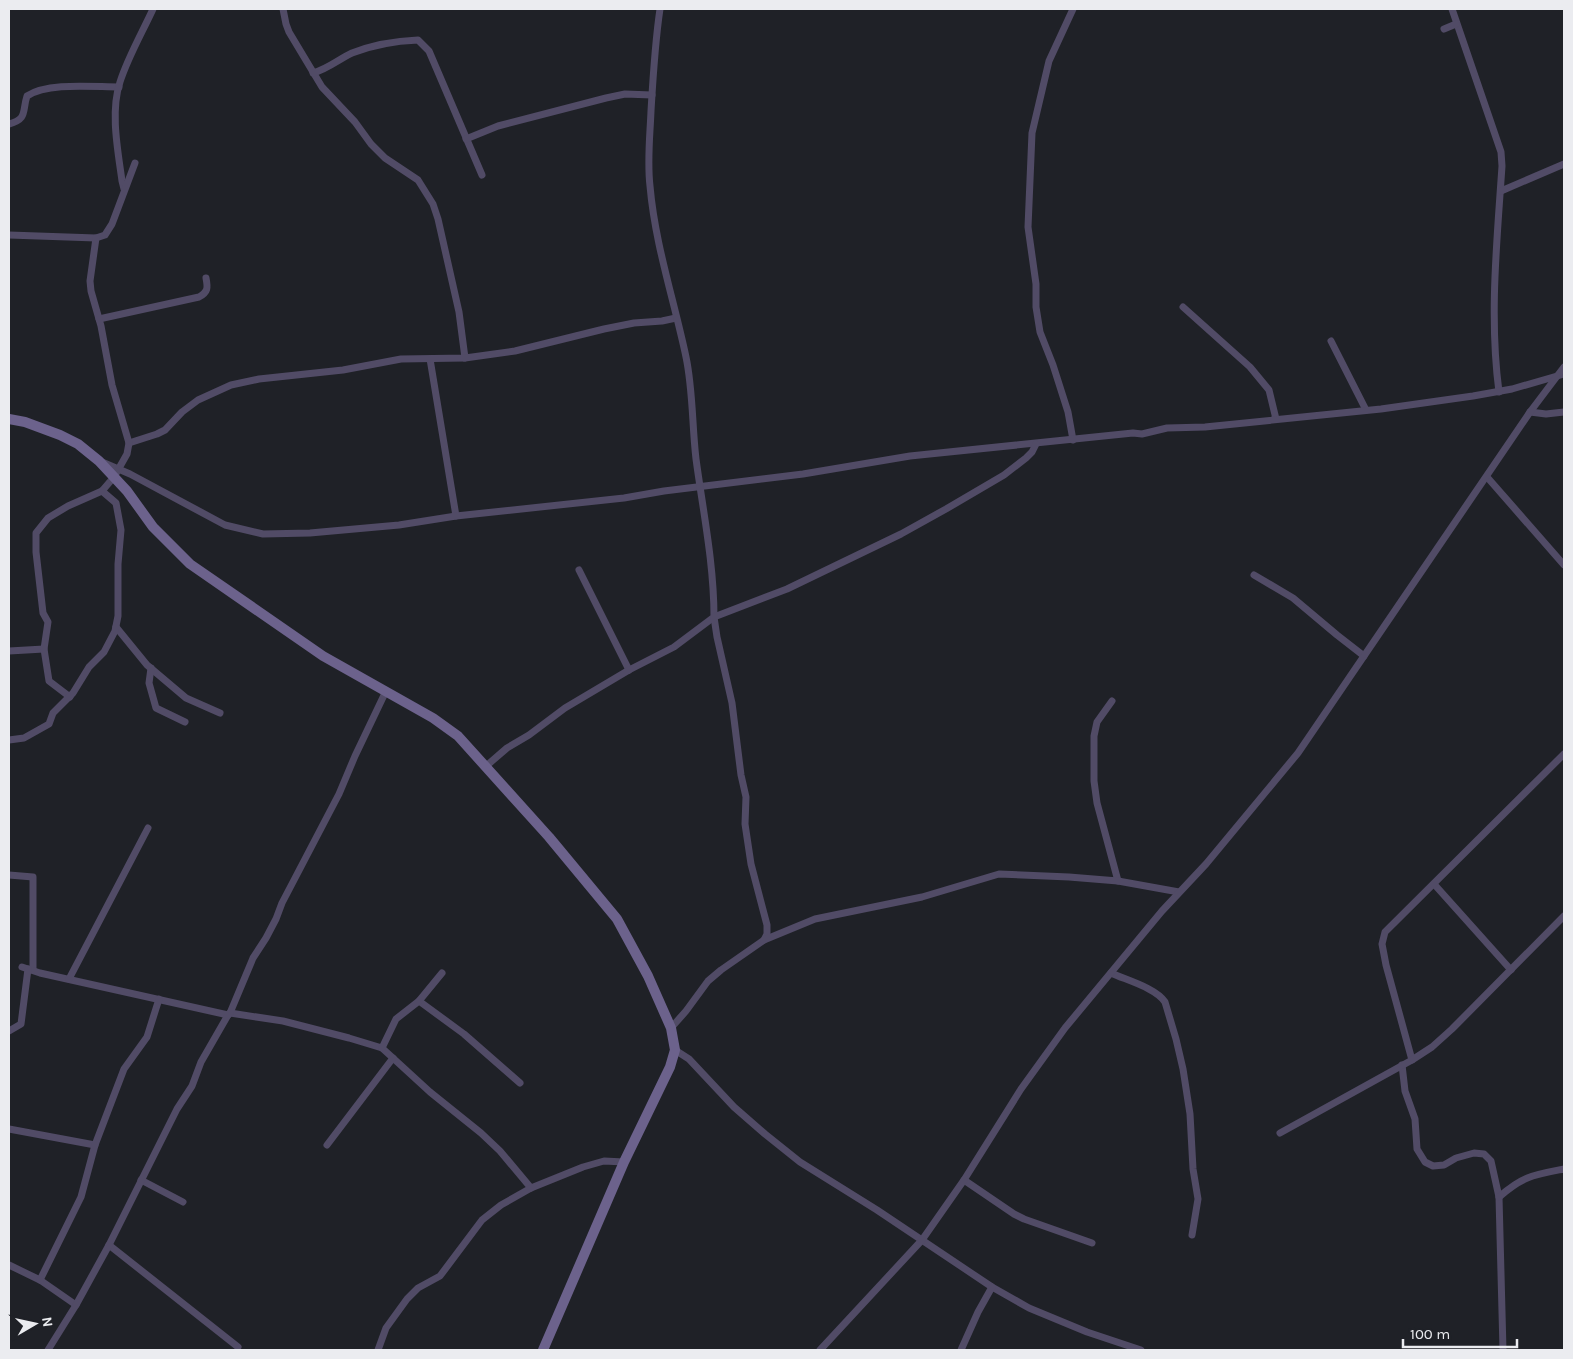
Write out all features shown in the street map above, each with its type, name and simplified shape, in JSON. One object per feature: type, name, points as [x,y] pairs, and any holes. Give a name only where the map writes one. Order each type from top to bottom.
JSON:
[{"type":"street","points":[[124,189],[116,136],[116,102],[119,87],[153,9]]},
{"type":"street","points":[[283,9],[289,32],[322,87],[355,122],[371,144],[395,167],[418,180],[433,204],[459,312],[465,358]]},
{"type":"street","points":[[660,9],[656,33],[649,145],[650,186],[655,225],[686,359],[696,459],[714,593],[714,617],[732,703],[746,797],[746,824],[751,864],[767,925],[767,934],[764,940]]},
{"type":"street","points":[[1073,9],[1049,61],[1032,133],[1028,227],[1040,332],[1068,412],[1073,440]]},
{"type":"street","points":[[1452,9],[1501,152],[1501,191],[1494,317],[1495,359],[1499,392]]},
{"type":"street","points":[[1444,29],[1456,24]]},
{"type":"street","points":[[314,72],[324,70],[352,53],[374,46],[395,40],[418,40],[429,51],[482,174]]},
{"type":"street","points":[[9,124],[19,121],[23,116],[27,96],[34,91],[61,87],[119,87]]},
{"type":"street","points":[[466,139],[498,126],[606,98],[625,94],[652,95]]},
{"type":"street","points":[[9,235],[96,238],[105,235],[112,224],[135,163]]},
{"type":"street","points":[[1501,191],[1564,164]]},
{"type":"street","points":[[70,697],[49,681],[44,649],[48,622],[43,613],[36,552],[36,533],[48,518],[68,506],[102,491],[117,473],[128,454],[129,443],[112,385],[90,281],[96,238]]},
{"type":"street","points":[[99,319],[199,297],[206,293],[208,288],[206,278]]},
{"type":"street","points":[[1183,307],[1250,367],[1268,390],[1276,419]]},
{"type":"street","points":[[129,443],[165,430],[198,400],[231,385],[285,375],[343,370],[401,359],[465,358],[515,351],[634,323],[649,323],[676,318]]},
{"type":"street","points":[[1331,341],[1366,410]]},
{"type":"street","points":[[430,359],[456,516]]},
{"type":"street","points":[[820,1350],[922,1240],[964,1180],[1021,1089],[1065,1028],[1162,911],[1206,864],[1298,753],[1530,412],[1564,367]]},
{"type":"street","points":[[9,419],[26,422],[60,435],[78,444],[117,473],[225,525],[263,534],[340,531],[400,525],[456,516],[624,498],[664,491],[803,474],[910,456],[1133,433],[1142,434],[1167,428],[1205,427],[1366,410],[1499,392],[1564,374]]},
{"type":"street","points":[[1530,412],[1546,414],[1564,412]]},
{"type":"street","points":[[485,767],[507,748],[565,708],[629,670],[674,647],[714,617],[787,589],[939,514],[1004,475],[1026,458],[1036,444]]},
{"type":"street","points":[[117,473],[153,527],[190,564],[324,656],[433,718],[458,736],[549,837],[617,919],[648,976],[670,1028],[675,1050],[670,1067],[624,1162],[543,1350]]},
{"type":"street","points":[[1486,477],[1564,565]]},
{"type":"street","points":[[9,740],[24,738],[49,724],[53,713],[70,697],[89,667],[104,652],[116,627],[121,530],[116,503],[102,491]]},
{"type":"street","points":[[578,570],[629,670]]},
{"type":"street","points":[[1254,575],[1293,598],[1364,656]]},
{"type":"street","points":[[116,627],[151,668],[186,698],[220,713]]},
{"type":"street","points":[[9,652],[44,649]]},
{"type":"street","points":[[151,668],[148,683],[156,708],[185,722]]},
{"type":"street","points":[[48,1350],[76,1305],[109,1245],[146,1168],[162,1142],[177,1109],[192,1086],[200,1062],[229,1014],[253,958],[276,919],[286,895],[325,822],[386,691]]},
{"type":"street","points":[[1112,702],[1097,722],[1094,736],[1094,782],[1097,803],[1118,881]]},
{"type":"street","points":[[1412,1060],[1386,965],[1382,944],[1385,932],[1564,754]]},
{"type":"street","points":[[69,979],[148,828]]},
{"type":"street","points":[[670,1028],[686,1011],[708,981],[764,940],[815,919],[922,897],[999,874],[1118,881],[1180,892]]},
{"type":"street","points":[[9,875],[34,878],[28,969],[21,1024],[9,1031]]},
{"type":"street","points":[[1434,884],[1512,970]]},
{"type":"street","points":[[1280,1133],[1432,1047],[1512,970],[1564,916]]},
{"type":"street","points":[[28,969],[229,1014],[283,1021],[382,1048],[430,1092],[482,1133],[531,1188]]},
{"type":"street","points":[[382,1048],[396,1020],[419,1001],[442,973]]},
{"type":"street","points":[[1111,974],[1149,990],[1162,997],[1165,1002],[1183,1069],[1190,1114],[1193,1169],[1198,1199],[1192,1235]]},
{"type":"street","points":[[40,1280],[81,1197],[95,1145],[124,1069],[147,1037],[159,999]]},
{"type":"street","points":[[419,1001],[464,1034],[520,1083]]},
{"type":"street","points":[[675,1050],[689,1059],[734,1107],[800,1162],[992,1287],[1029,1308],[1087,1332],[1141,1350]]},
{"type":"street","points":[[327,1145],[392,1058]]},
{"type":"street","points":[[1402,1065],[1405,1091],[1416,1119],[1417,1149],[1425,1162],[1434,1166],[1444,1165],[1456,1158],[1474,1152],[1484,1154],[1491,1161],[1499,1197],[1502,1350]]},
{"type":"street","points":[[9,1129],[95,1145]]},
{"type":"street","points":[[378,1350],[386,1328],[407,1299],[418,1288],[447,1270],[454,1257],[482,1220],[500,1205],[531,1188],[583,1167],[604,1162],[624,1162]]},
{"type":"street","points":[[1499,1197],[1515,1183],[1532,1175],[1564,1169]]},
{"type":"street","points":[[141,1180],[183,1202]]},
{"type":"street","points":[[964,1180],[1019,1217],[1092,1243]]},
{"type":"street","points":[[109,1245],[238,1347]]},
{"type":"street","points":[[9,1265],[40,1280],[76,1305]]},
{"type":"street","points":[[961,1350],[978,1312],[992,1287]]}]
